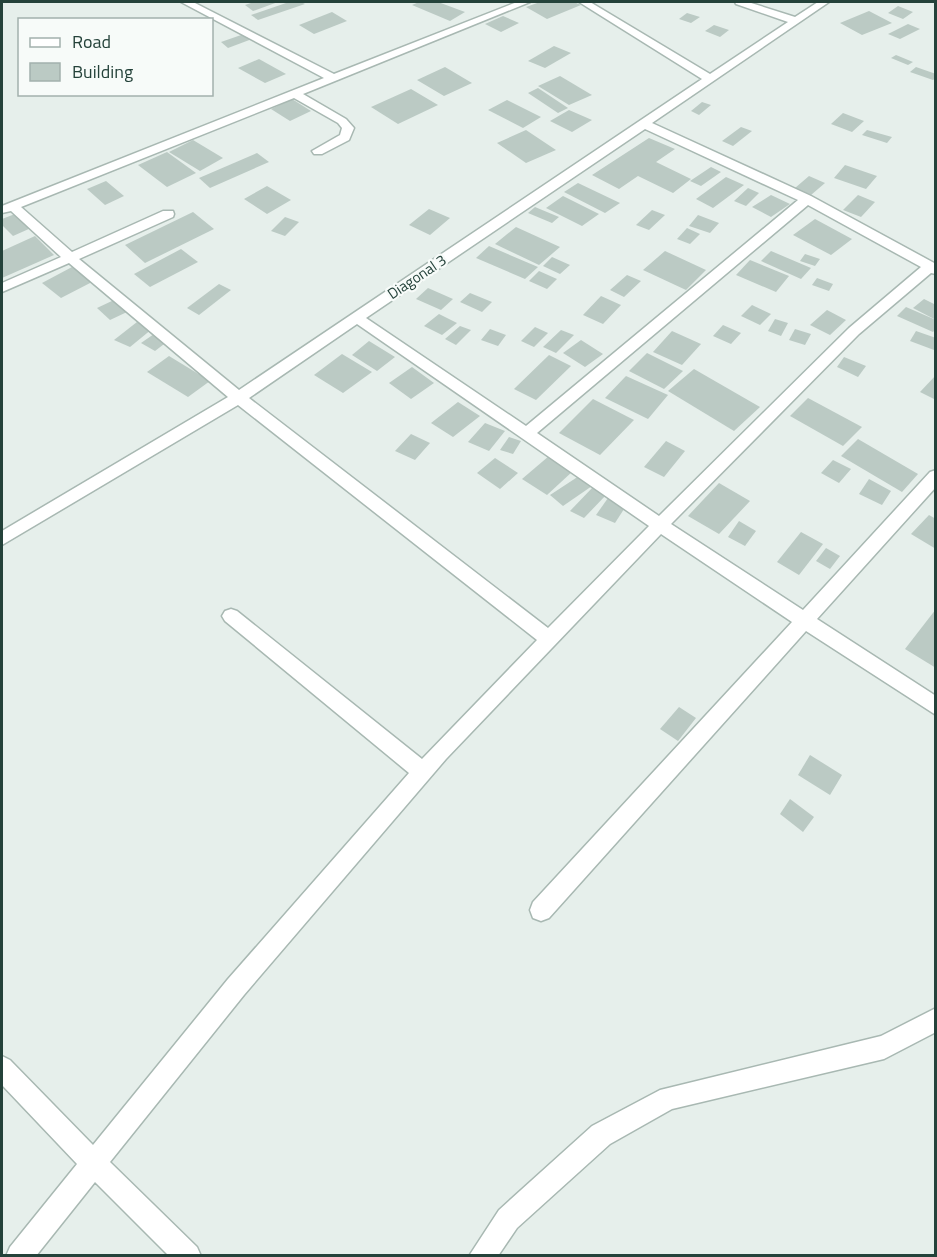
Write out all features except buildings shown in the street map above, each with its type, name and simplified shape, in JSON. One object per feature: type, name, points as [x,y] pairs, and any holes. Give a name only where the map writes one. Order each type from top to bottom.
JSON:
[{"type":"street","points":[[186,2],[332,78]]},
{"type":"street","points":[[525,2],[7,209],[239,397],[549,639]]},
{"type":"street","points":[[584,2],[710,79]]},
{"type":"street","points":[[740,2],[796,21]]},
{"type":"street","name":"Diagonal 3","points":[[2,538],[239,397],[824,2]]},
{"type":"street","points":[[293,93],[342,121],[348,128],[345,137],[318,151]]},
{"type":"street","points":[[19,1256],[236,987],[423,772],[660,525],[854,332],[932,269],[807,199],[644,124]]},
{"type":"street","points":[[526,434],[807,199]]},
{"type":"street","points":[[2,288],[168,214]]},
{"type":"street","points":[[357,318],[660,525],[936,707]]},
{"type":"street","points":[[541,910],[936,476]]},
{"type":"street","points":[[231,616],[423,772]]},
{"type":"street","points":[[482,1256],[508,1218],[600,1135],[668,1098],[884,1047],[936,1019]]},
{"type":"street","points":[[2,1068],[93,1163],[189,1256]]}]
